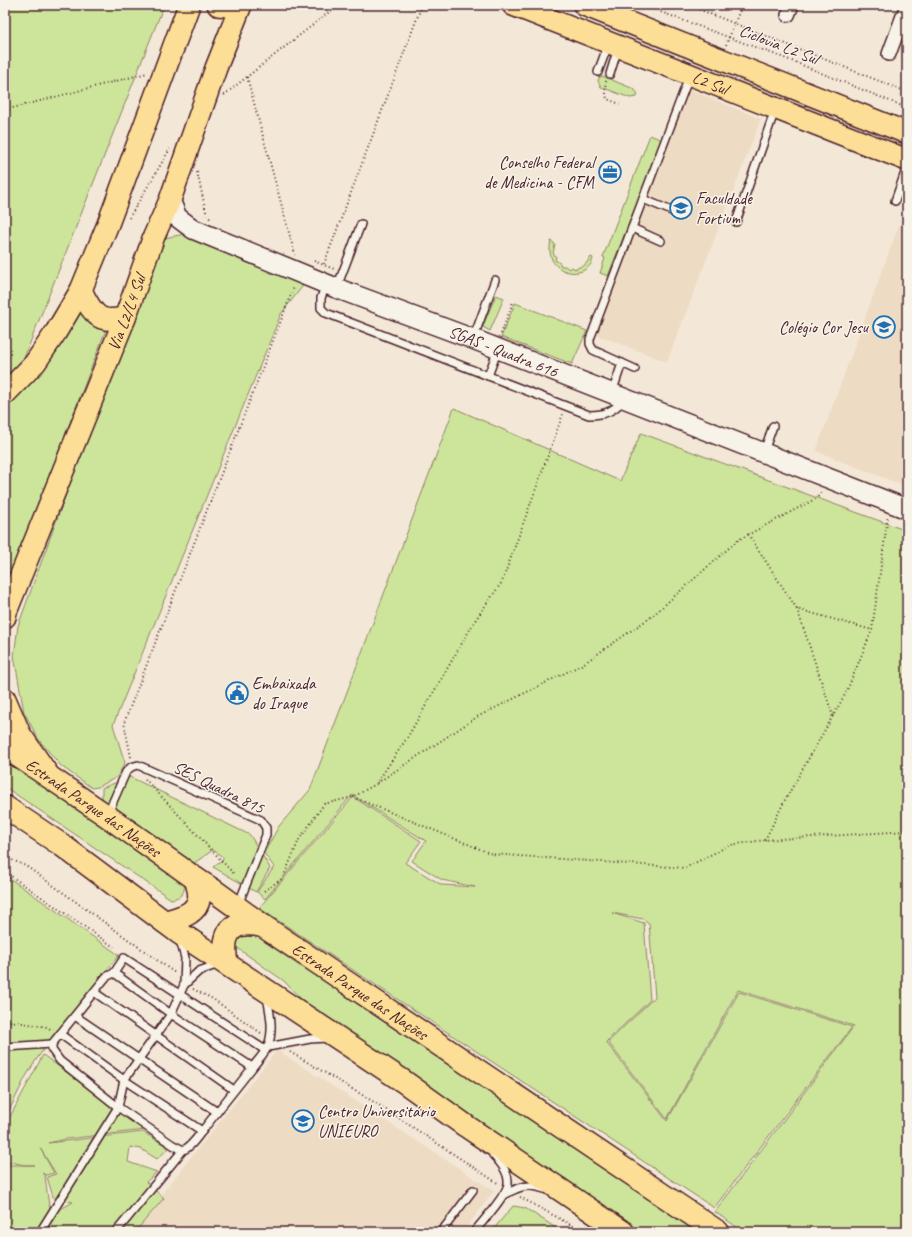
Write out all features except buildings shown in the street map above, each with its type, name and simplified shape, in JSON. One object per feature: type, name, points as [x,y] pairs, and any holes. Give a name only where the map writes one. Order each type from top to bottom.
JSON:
[{"type":"highway","name":"Estrada Parque das Nações","points":[[5,747],[107,816],[262,926],[718,1232]]},
{"type":"highway","points":[[5,807],[63,846],[171,927],[403,1080],[466,1126],[623,1232]]},
{"type":"highway","points":[[171,927],[196,906],[199,900],[196,879]]},
{"type":"highway","points":[[226,963],[226,940],[230,931],[238,925],[250,923],[262,926]]},
{"type":"main road","points":[[5,394],[35,362],[56,332],[81,290],[108,224],[189,5]]},
{"type":"main road","points":[[218,5],[230,5]]},
{"type":"main road","name":"Via L2/L4 Sul","points":[[5,617],[125,318],[154,236],[170,200],[216,68],[241,5]]},
{"type":"main road","name":"L2 Sul","points":[[513,5],[907,160]]},
{"type":"main road","name":"L2 Sul","points":[[584,5],[907,132]]},
{"type":"main road","points":[[765,76],[767,87],[765,93],[766,105]]},
{"type":"main road","points":[[81,290],[87,303],[93,311],[102,318],[113,320],[125,318]]},
{"type":"main road","points":[[5,699],[20,734],[51,778]]},
{"type":"street","points":[[889,54],[907,5]]},
{"type":"street","name":"SGAS - Quadra 616","points":[[170,200],[177,217],[193,229],[305,267],[473,339],[898,505]]},
{"type":"street","name":"SGAS - Quadra 616","points":[[154,236],[169,230],[193,229]]},
{"type":"lane","points":[[598,72],[614,45]]},
{"type":"lane","points":[[610,74],[614,45]]},
{"type":"lane","points":[[635,369],[592,350],[590,339],[690,75]]},
{"type":"lane","points":[[736,222],[766,105]]},
{"type":"lane","points":[[895,201],[907,167]]},
{"type":"lane","points":[[643,199],[674,212]]},
{"type":"lane","points":[[361,224],[329,278],[321,298],[321,308],[326,313],[589,415],[600,415],[614,410],[618,396],[622,363]]},
{"type":"lane","points":[[632,228],[662,240]]},
{"type":"lane","points":[[473,339],[495,280]]},
{"type":"lane","points":[[488,376],[498,349]]},
{"type":"lane","points":[[763,453],[773,426]]},
{"type":"lane","name":"SES Quadra 815","points":[[133,766],[138,765],[261,820],[266,828],[266,835],[237,907]]},
{"type":"lane","points":[[107,816],[126,772],[133,766]]},
{"type":"lane","points":[[40,1232],[118,1107],[124,1080],[172,1014],[184,985],[185,958],[171,927]]},
{"type":"lane","points":[[183,1150],[173,1145],[118,1107],[60,1062],[52,1050],[52,1044],[106,977],[114,973],[124,958],[267,1049],[310,1039],[338,1037]]},
{"type":"lane","points":[[184,985],[199,971],[226,963]]},
{"type":"lane","points":[[114,973],[172,1014],[252,1067]]},
{"type":"lane","points":[[116,1232],[183,1150],[187,1149],[202,1132],[267,1049],[271,1024],[265,989]]},
{"type":"lane","points":[[94,992],[234,1090]]},
{"type":"lane","points":[[75,1016],[217,1112]]},
{"type":"lane","points":[[60,1034],[124,1080],[202,1132]]},
{"type":"lane","points":[[5,1047],[52,1044]]},
{"type":"lane","points":[[466,1126],[498,1160],[506,1172],[508,1183],[503,1195],[474,1232]]},
{"type":"lane","points":[[503,1195],[521,1187],[530,1185],[586,1208]]},
{"type":"lane","points":[[440,1232],[473,1190]]},
{"type":"path","points":[[224,91],[222,97],[338,5]]},
{"type":"path","points":[[234,874],[133,766],[124,722],[305,267],[329,278],[422,5]]},
{"type":"path","name":"Ciclovia L2 Sul","points":[[642,5],[787,59],[907,108]]},
{"type":"path","points":[[688,5],[907,92]]},
{"type":"path","points":[[722,59],[734,23],[742,5]]},
{"type":"path","points":[[5,110],[165,68]]},
{"type":"path","points":[[248,77],[296,258],[289,255]]},
{"type":"path","points":[[197,170],[207,216],[217,223]]},
{"type":"path","points":[[376,784],[407,738],[476,619],[502,582],[566,406]]},
{"type":"path","points":[[264,891],[283,878],[299,840],[324,804],[353,797],[376,784],[477,717],[583,664],[651,616],[738,540],[817,498],[821,476]]},
{"type":"path","points":[[764,840],[846,692],[872,630],[898,505]]},
{"type":"path","points":[[748,534],[797,609],[833,716]]},
{"type":"path","points":[[797,609],[872,630]]},
{"type":"path","points":[[353,797],[492,854],[685,868],[730,845],[764,840],[907,831]]},
{"type":"path","points":[[5,872],[114,947]]},
{"type":"path","points":[[5,878],[13,878]]},
{"type":"path","points":[[10,1021],[47,1027],[60,1034]]},
{"type":"shaded area","name":"Faculdade Fortium","points":[[682,86],[761,119],[667,362],[587,331]]},
{"type":"shaded area","name":"Colégio Cor Jesu","points":[[907,203],[907,487],[816,451]]},
{"type":"shaded area","name":"Centro Universitário UNIEURO","points":[[277,1050],[494,1191],[463,1232],[131,1232]]},
{"type":"green space","points":[[5,5],[164,5],[20,368],[5,379]]},
{"type":"green space","points":[[602,76],[634,89],[638,94],[637,97],[630,98],[601,87],[598,81]]},
{"type":"green space","points":[[650,135],[662,140],[608,276],[600,273],[605,258],[603,257]]},
{"type":"green space","points":[[185,234],[305,283],[281,314],[113,725],[125,763],[117,777],[98,787],[92,788],[61,766],[39,740],[24,712],[14,656],[18,626],[159,239]]},
{"type":"green space","points":[[551,241],[555,245],[553,253],[556,257],[555,260],[560,263],[561,266],[565,266],[569,269],[571,267],[576,269],[584,266],[591,257],[593,258],[590,266],[576,272],[567,272],[559,268],[553,262],[550,253]]},
{"type":"green space","points":[[496,295],[504,298],[490,331],[483,327]]},
{"type":"green space","points":[[515,303],[587,331],[572,364],[501,337]]},
{"type":"green space","points":[[76,308],[87,319],[107,327],[5,590],[5,404]]},
{"type":"green space","points":[[454,408],[620,481],[641,433],[907,531],[907,1232],[744,1232],[715,1212],[854,1026],[738,990],[667,1119],[608,1042],[655,997],[649,923],[643,919],[612,913],[644,923],[650,1000],[606,1042],[667,1121],[739,992],[852,1027],[714,1208],[259,908],[353,797],[421,841],[405,863],[442,885],[475,887],[442,880],[412,861],[426,841],[352,795],[265,899],[257,892],[274,867],[264,853],[279,826],[310,790]]},
{"type":"green space","points":[[5,759],[184,882],[182,894],[171,899],[5,787]]},
{"type":"green space","points":[[130,777],[250,835],[270,868],[256,892],[213,867],[224,858],[213,850],[190,866],[102,801],[102,788]]},
{"type":"green space","points":[[12,880],[119,955],[36,1060],[25,1078],[5,1119],[5,881]]},
{"type":"green space","points":[[250,931],[298,965],[323,976],[700,1232],[641,1232],[302,1000],[284,981],[236,947],[235,939]]},
{"type":"green space","points":[[43,1055],[145,1130],[66,1139],[48,1143],[143,1132],[169,1148],[157,1159],[141,1149],[130,1147],[128,1162],[157,1172],[146,1182],[164,1198],[135,1232],[5,1232],[5,1166],[24,1165],[11,1162],[5,1164],[5,1126]],"holes":[[[40,1148],[56,1174],[47,1177],[54,1200],[73,1202],[59,1210],[49,1206],[45,1176],[42,1173],[46,1175],[54,1173]]]},
{"type":"green space","points":[[513,1206],[525,1208],[562,1232],[491,1232]]},
{"type":"place","name":"Conselho Federal de Medicina - CFM","points":[[610,172]]},
{"type":"place","name":"Faculdade Fortium","points":[[681,208]]},
{"type":"place","name":"Colégio Cor Jesu","points":[[884,327]]},
{"type":"place","name":"Embaixada do Iraque","points":[[237,693]]},
{"type":"place","name":"Centro Universitário UNIEURO","points":[[303,1121]]}]
